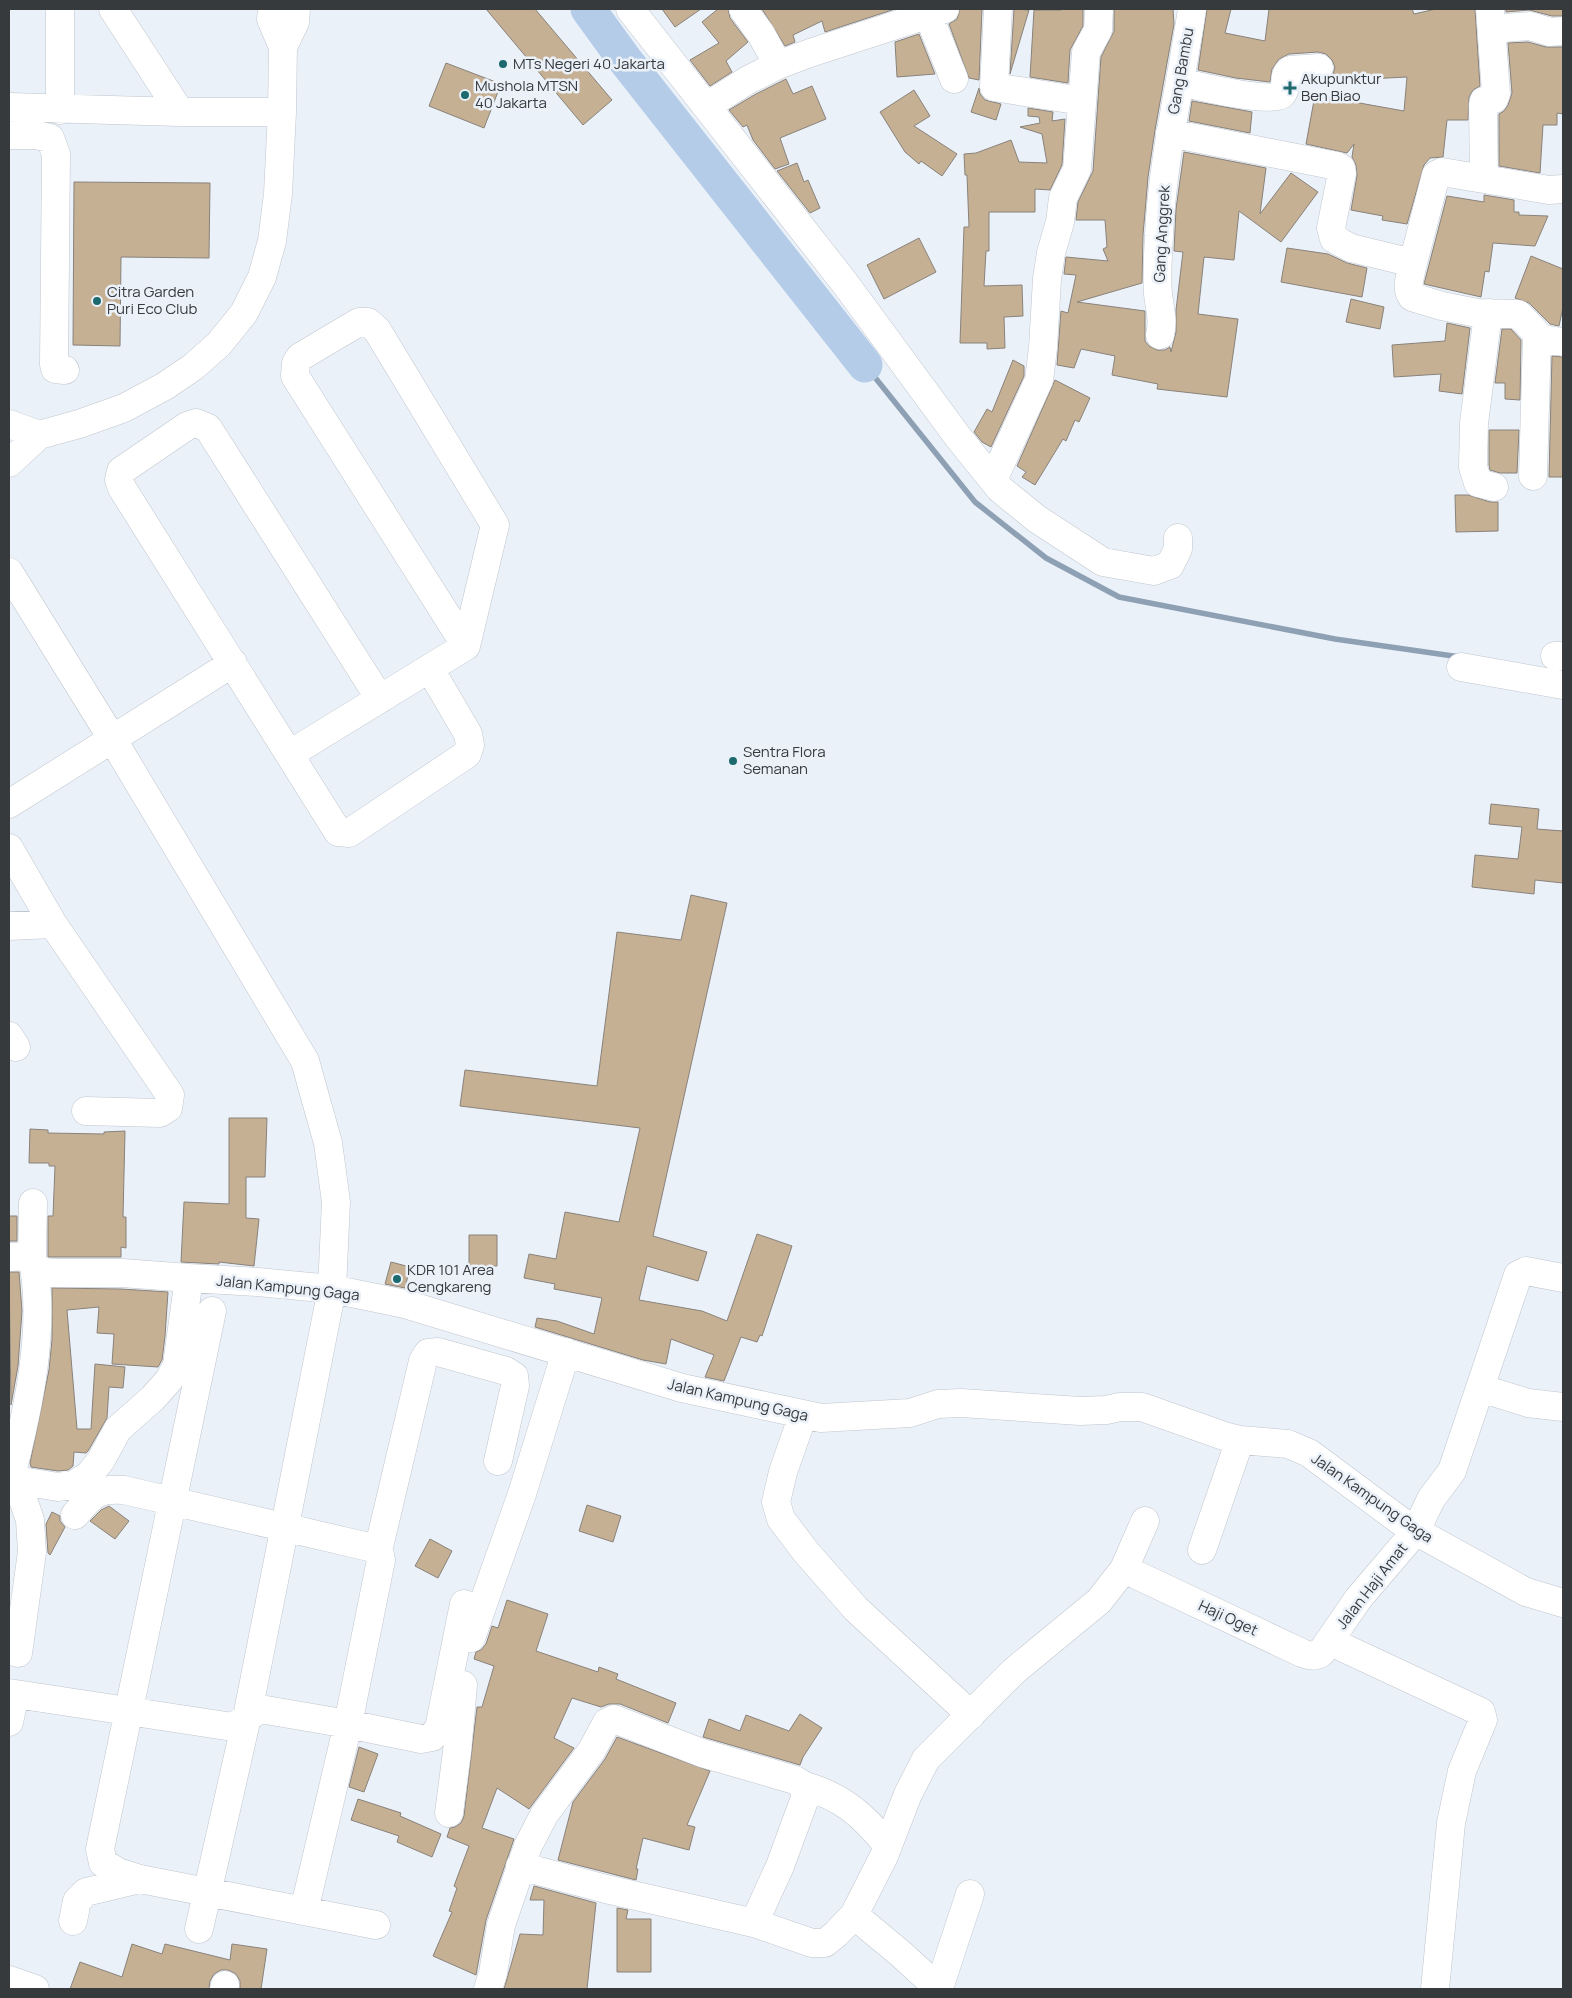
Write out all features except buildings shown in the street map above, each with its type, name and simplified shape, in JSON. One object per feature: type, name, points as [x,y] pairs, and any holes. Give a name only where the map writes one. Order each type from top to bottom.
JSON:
[{"type":"street","points":[[60,9],[60,110]]},
{"type":"street","points":[[113,9],[180,112]]},
{"type":"street","points":[[9,462],[39,435],[79,424],[124,408],[165,386],[199,362],[234,327],[255,294],[272,242],[278,194],[283,47],[271,19],[272,9]]},
{"type":"street","points":[[283,47],[296,22],[296,9]]},
{"type":"street","points":[[630,9],[844,282],[958,436],[1000,489],[1037,519],[1103,562],[1154,571],[1170,565],[1178,550],[1178,538]]},
{"type":"street","points":[[743,9],[761,34],[778,65]]},
{"type":"street","points":[[998,9],[994,87],[1082,101]]},
{"type":"street","points":[[993,480],[1039,380],[1050,253],[1060,222],[1063,198],[1077,169],[1086,52],[1098,30],[1099,9]]},
{"type":"street","name":"Gang Bambu","points":[[1170,133],[1181,82],[1192,9]]},
{"type":"street","points":[[707,106],[748,80],[778,65],[933,10],[954,79]]},
{"type":"street","points":[[1484,179],[1483,105],[1484,101],[1494,99],[1496,94],[1491,19],[1530,26],[1550,32],[1563,31]]},
{"type":"street","points":[[1181,82],[1243,95],[1273,97],[1284,92],[1284,78],[1290,70],[1319,68]]},
{"type":"street","points":[[9,107],[60,110],[282,112]]},
{"type":"street","points":[[1170,133],[1341,168],[1342,173],[1331,228],[1334,239],[1351,248],[1413,263]]},
{"type":"street","name":"Gang Anggrek","points":[[1160,335],[1163,319],[1159,301],[1159,236],[1170,133]]},
{"type":"street","points":[[9,135],[36,135],[50,138],[56,154],[54,364],[55,369],[65,370]]},
{"type":"street","points":[[1563,189],[1549,190],[1445,172],[1436,174],[1408,287],[1408,292],[1412,298],[1442,306],[1477,313],[1518,314],[1523,317],[1537,336],[1542,339],[1563,342]]},
{"type":"street","points":[[1488,313],[1477,390],[1473,467],[1478,483],[1494,487]]},
{"type":"street","points":[[290,754],[466,646],[496,525],[377,330],[368,322],[359,322],[300,357],[296,363],[296,376],[466,646]]},
{"type":"street","points":[[1533,476],[1537,336]]},
{"type":"street","points":[[380,700],[208,428],[196,423],[187,426],[121,471],[119,480],[122,488],[290,754],[334,829],[340,834],[349,833],[462,759],[468,751],[470,745],[468,734],[430,669]]},
{"type":"street","points":[[9,424],[39,435]]},
{"type":"street","points":[[9,572],[113,740],[305,1061],[328,1143],[336,1202],[332,1289],[247,1717],[199,1930]]},
{"type":"street","points":[[9,804],[233,663]]},
{"type":"street","points":[[1460,667],[1563,685]]},
{"type":"street","points":[[9,848],[53,924],[170,1095],[168,1108],[160,1113],[86,1111]]},
{"type":"street","points":[[9,926],[53,924]]},
{"type":"street","points":[[18,1653],[32,1552],[30,1520],[12,1480],[31,1381],[37,1338],[26,1261],[33,1203]]},
{"type":"street","name":"Jalan Kampung Gaga","points":[[26,1261],[55,1273],[122,1273],[332,1289],[430,1311],[682,1388],[821,1418],[910,1413],[938,1404],[961,1403],[1080,1411],[1134,1406],[1240,1440],[1288,1444],[1309,1453],[1416,1531],[1526,1592],[1563,1603]]},
{"type":"street","name":"Jalan Haji Amat","points":[[1329,1641],[1358,1599],[1416,1531],[1431,1498],[1452,1471],[1518,1275],[1526,1271],[1563,1278]]},
{"type":"street","points":[[12,1480],[58,1487],[73,1485],[84,1479],[101,1460],[118,1429],[153,1398],[169,1380],[177,1365],[189,1278]]},
{"type":"street","points":[[212,1311],[100,1849],[103,1862],[118,1872],[140,1879],[376,1925]]},
{"type":"street","points":[[304,1910],[348,1724],[381,1560],[378,1551],[423,1361],[428,1353],[438,1352],[506,1371],[514,1376],[515,1386],[498,1461]]},
{"type":"street","points":[[449,1813],[457,1752],[463,1676],[468,1650],[522,1494],[566,1352]]},
{"type":"street","points":[[1480,1388],[1528,1403],[1563,1407]]},
{"type":"street","points":[[803,1415],[783,1472],[776,1502],[781,1518],[806,1552],[856,1609],[971,1715]]},
{"type":"street","points":[[1202,1550],[1240,1440]]},
{"type":"street","points":[[75,1515],[89,1498],[108,1489],[124,1490],[370,1547],[378,1551]]},
{"type":"street","points":[[520,1866],[606,1889],[754,1923],[818,1944],[830,1940],[854,1915],[888,1846],[908,1794],[926,1759],[1014,1671],[1099,1601],[1124,1569],[1145,1521]]},
{"type":"street","name":"Haji Oget","points":[[1124,1569],[1302,1653],[1316,1656],[1321,1653],[1329,1641]]},
{"type":"street","points":[[9,1722],[12,1694],[233,1727],[260,1709],[421,1739],[432,1737],[439,1728],[464,1604]]},
{"type":"street","points":[[1329,1641],[1481,1712],[1483,1715],[1482,1724],[1462,1771],[1451,1823],[1435,1989]]},
{"type":"street","points":[[488,1989],[493,1973],[501,1925],[528,1846],[544,1815],[592,1750],[607,1722],[610,1720],[621,1720],[702,1753],[795,1780],[804,1786],[822,1791],[852,1808],[876,1831],[888,1846]]},
{"type":"street","points":[[754,1923],[780,1866],[804,1798],[804,1786]]},
{"type":"street","points":[[73,1922],[78,1900],[86,1892],[140,1879]]},
{"type":"street","points":[[854,1915],[939,1989],[970,1894]]},
{"type":"street","points":[[9,1980],[35,1989]]},
{"type":"waterway","points":[[588,9],[625,60],[865,365]]},
{"type":"waterway","points":[[865,365],[975,502],[1046,558],[1119,597],[1335,639],[1460,657]]},
{"type":"place","name":"MTs Negeri 40 Jakarta","points":[[503,64]]},
{"type":"place","name":"Akupunktur Ben Biao","points":[[1290,88]]},
{"type":"place","name":"Mushola MTSN 40 Jakarta","points":[[465,95]]},
{"type":"place","name":"Citra Garden Puri Eco Club","points":[[97,301]]},
{"type":"place","name":"Sentra Flora Semanan","points":[[733,761]]},
{"type":"place","name":"KDR 101 Area Cengkareng","points":[[397,1279]]}]
